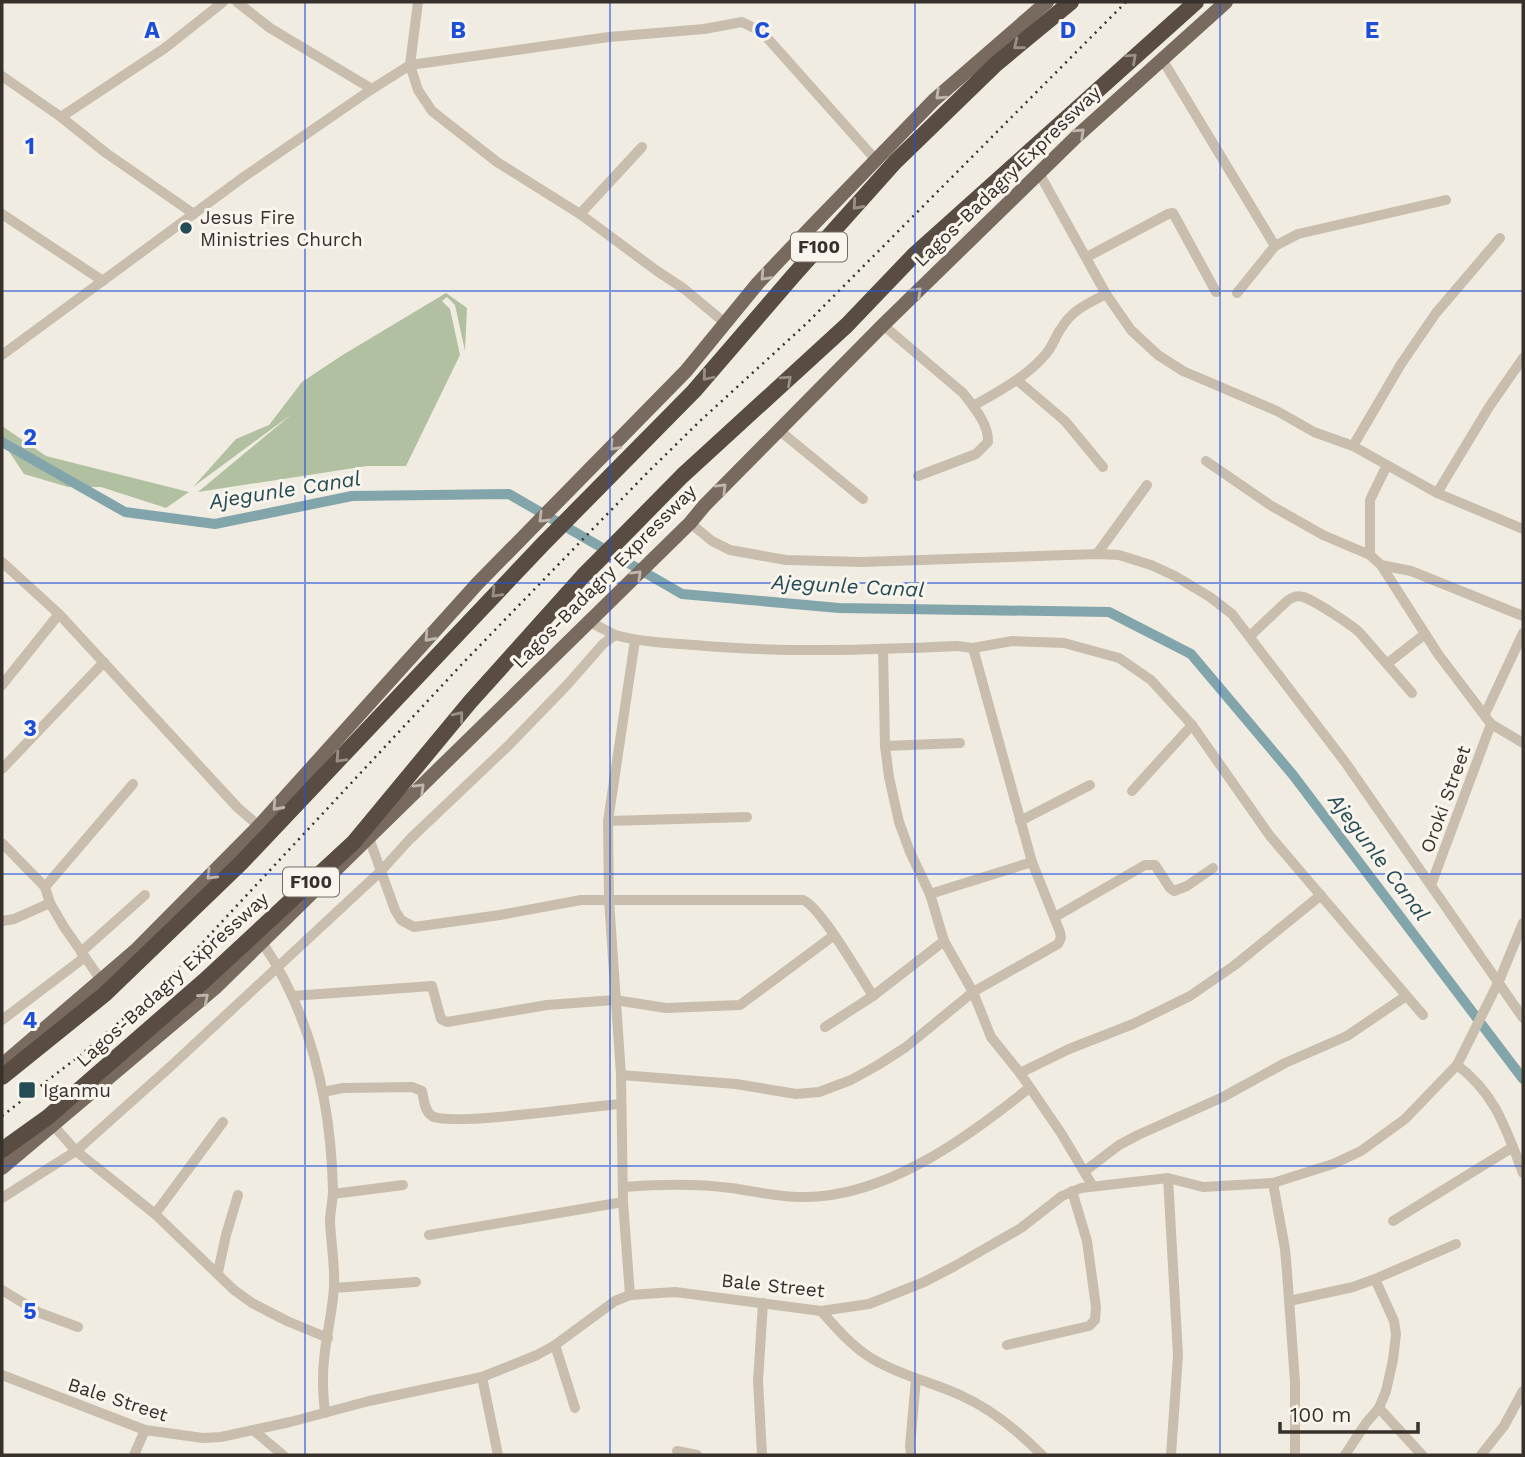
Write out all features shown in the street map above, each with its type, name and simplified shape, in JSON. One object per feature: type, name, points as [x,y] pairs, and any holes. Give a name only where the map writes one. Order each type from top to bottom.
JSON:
[{"type":"highway","name":"Lagos-Badagry Expressway","points":[[2,1077],[105,994],[241,863],[543,544],[694,391],[895,162],[996,64],[1071,2]]},
{"type":"highway","name":"Lagos-Badagry Expressway","points":[[2,1150],[48,1117],[204,981],[355,842],[470,702],[583,576],[682,476],[847,325],[914,254],[1196,2]]},
{"type":"main road","points":[[2,1065],[136,949],[259,826],[477,584],[686,371],[758,283],[934,100],[1047,2]]},
{"type":"main road","name":"Lagos-Badagry Expressway","points":[[2,1167],[215,988],[658,555],[883,325],[1038,173],[1226,2]]},
{"type":"street","points":[[61,117],[165,48],[223,2]]},
{"type":"street","points":[[237,2],[270,27],[372,89]]},
{"type":"street","points":[[418,2],[410,65],[418,90],[432,111],[497,162],[580,214],[692,295],[725,323]]},
{"type":"street","points":[[2,355],[194,214],[410,65],[609,37],[704,29],[742,22],[762,32],[876,160]]},
{"type":"street","points":[[1162,59],[1275,246]]},
{"type":"street","points":[[2,76],[194,214]]},
{"type":"street","points":[[580,214],[642,147]]},
{"type":"street","points":[[1038,173],[1106,295],[1143,342],[1183,371],[1277,411],[1314,432],[1353,446],[1437,493],[1523,529]]},
{"type":"street","points":[[1237,293],[1275,246],[1298,234],[1446,200]]},
{"type":"street","points":[[1087,257],[1173,213],[1216,292]]},
{"type":"street","points":[[2,214],[103,281]]},
{"type":"street","points":[[1353,446],[1401,364],[1436,313],[1500,238]]},
{"type":"street","points":[[973,406],[1018,381],[1046,355],[1061,327],[1070,317],[1079,309],[1106,295]]},
{"type":"street","points":[[883,325],[951,382],[973,406],[989,435],[984,448],[976,454],[918,476]]},
{"type":"street","points":[[1437,493],[1489,407],[1523,358]]},
{"type":"street","points":[[1018,381],[1065,421],[1103,467]]},
{"type":"street","points":[[780,430],[863,499]]},
{"type":"street","points":[[1206,461],[1291,517],[1323,535],[1370,555],[1381,565],[1425,634],[1488,719],[1523,743]]},
{"type":"street","points":[[1370,555],[1370,500],[1387,465]]},
{"type":"street","points":[[1097,554],[1147,485]]},
{"type":"street","points":[[690,523],[712,541],[730,550],[786,560],[862,562],[1097,554],[1119,555],[1175,576],[1232,614],[1250,636],[1345,762],[1523,1018]]},
{"type":"street","points":[[2,562],[59,614],[230,799],[259,826]]},
{"type":"street","points":[[1381,565],[1411,571],[1523,616]]},
{"type":"street","points":[[1250,636],[1287,601],[1303,597],[1351,625],[1388,663],[1412,693]]},
{"type":"street","points":[[2,685],[59,614]]},
{"type":"street","points":[[590,622],[615,635],[635,640],[731,648],[973,648],[1012,641],[1043,641],[1084,647],[1119,658],[1151,680],[1192,725],[1270,836],[1423,1015]]},
{"type":"street","name":"Oroki Street","points":[[1431,885],[1455,825],[1488,719],[1523,632]]},
{"type":"street","points":[[1388,663],[1425,634]]},
{"type":"street","points":[[2,1198],[76,1151],[279,967],[508,746],[603,644],[615,635]]},
{"type":"street","points":[[630,1295],[624,1202],[621,1075],[609,900],[608,821],[635,640]]},
{"type":"street","points":[[621,1075],[736,1084],[796,1094],[819,1092],[851,1080],[905,1047],[973,992],[1055,947],[1061,938],[1032,862],[973,648]]},
{"type":"street","points":[[883,649],[885,746],[889,777],[899,822],[930,894],[944,942],[973,992],[991,1037],[1020,1073],[1092,1185]]},
{"type":"street","points":[[2,769],[104,662]]},
{"type":"street","points":[[1132,791],[1192,725]]},
{"type":"street","points":[[885,746],[960,743]]},
{"type":"street","points":[[45,887],[133,784]]},
{"type":"street","points":[[1020,821],[1090,785]]},
{"type":"street","points":[[608,821],[747,817]]},
{"type":"street","points":[[369,838],[401,920],[414,927],[581,900],[803,900],[809,902],[873,996]]},
{"type":"street","points":[[2,843],[45,887],[50,902],[101,980]]},
{"type":"street","points":[[930,894],[1032,862]]},
{"type":"street","points":[[1055,917],[1145,864],[1155,865],[1174,891],[1187,886],[1213,867]]},
{"type":"street","points":[[2,1020],[83,955],[145,895]]},
{"type":"street","points":[[1020,1073],[1190,996],[1235,965],[1321,895]]},
{"type":"street","points":[[2,921],[14,919],[50,902]]},
{"type":"street","name":"Bale Street","points":[[2,1375],[145,1430],[203,1438],[221,1437],[482,1377],[537,1355],[615,1301],[630,1295],[675,1292],[821,1311],[869,1304],[924,1282],[991,1246],[1072,1191],[1092,1185],[1168,1178],[1203,1187],[1273,1183],[1333,1164],[1361,1151],[1405,1119],[1460,1060],[1499,981],[1523,923]]},
{"type":"street","points":[[292,996],[432,986],[441,1019],[447,1022],[547,1005],[615,1000],[666,1008],[740,1005],[833,936]]},
{"type":"street","points":[[262,942],[279,967],[316,1061],[330,1138],[333,1194],[330,1220],[334,1288],[322,1382],[325,1413]]},
{"type":"street","points":[[825,1027],[873,996],[944,942]]},
{"type":"street","points":[[1085,1171],[1119,1145],[1223,1097],[1285,1063],[1347,1036],[1406,996]]},
{"type":"street","points":[[1460,1060],[1482,1086],[1502,1119],[1523,1173]]},
{"type":"street","points":[[323,1092],[343,1088],[412,1087],[422,1091],[432,1116],[448,1119],[491,1118],[621,1104]]},
{"type":"street","points":[[624,1187],[703,1185],[801,1197],[856,1191],[942,1152],[1028,1088]]},
{"type":"street","points":[[155,1214],[223,1122]]},
{"type":"street","points":[[53,1125],[76,1151],[155,1214],[234,1290],[252,1303],[287,1321],[328,1338]]},
{"type":"street","points":[[1393,1221],[1513,1147]]},
{"type":"street","points":[[1168,1178],[1178,1355],[1171,1455]]},
{"type":"street","points":[[1273,1183],[1285,1249],[1295,1382],[1295,1455]]},
{"type":"street","points":[[333,1194],[403,1185]]},
{"type":"street","points":[[1007,1345],[1089,1326],[1095,1320],[1096,1307],[1087,1241],[1072,1191]]},
{"type":"street","points":[[218,1272],[238,1195]]},
{"type":"street","points":[[429,1235],[624,1202]]},
{"type":"street","points":[[1289,1301],[1353,1287],[1456,1244]]},
{"type":"street","points":[[1345,1455],[1379,1408],[1390,1377],[1396,1334],[1394,1321],[1375,1279]]},
{"type":"street","points":[[334,1288],[416,1282]]},
{"type":"street","points":[[2,1290],[40,1313],[78,1327]]},
{"type":"street","points":[[762,1455],[758,1381],[763,1303]]},
{"type":"street","points":[[821,1311],[849,1341],[871,1358],[960,1395],[984,1408],[1002,1419],[1042,1455]]},
{"type":"street","points":[[555,1345],[575,1408]]},
{"type":"street","points":[[482,1377],[498,1455]]},
{"type":"street","points":[[911,1455],[916,1378]]},
{"type":"street","points":[[1481,1455],[1504,1426],[1523,1391]]},
{"type":"street","points":[[1379,1408],[1422,1455]]},
{"type":"street","points":[[134,1455],[145,1430]]},
{"type":"street","points":[[253,1430],[283,1455]]},
{"type":"street","points":[[677,1451],[697,1455]]},
{"type":"green space","points":[[446,293],[467,308],[465,351],[455,305],[447,297],[442,301],[450,309],[460,355],[406,466],[367,466],[198,492],[292,414],[193,487],[236,439],[269,425],[302,382]]},
{"type":"green space","points":[[2,426],[46,456],[189,492],[166,508],[101,487],[68,487],[24,474],[2,441]]},
{"type":"waterway","name":"Ajegunle Canal","points":[[2,442],[125,512],[215,524],[352,496],[509,494],[682,594],[839,608],[1109,612],[1191,654],[1293,775],[1523,1079]]},
{"type":"railway","points":[[2,1116],[83,1053],[163,985],[463,663],[648,472],[806,324],[1126,2]]},
{"type":"place","name":"Jesus Fire Ministries Church","points":[[186,228]]},
{"type":"place","name":"Iganmu","points":[[27,1090]]}]
